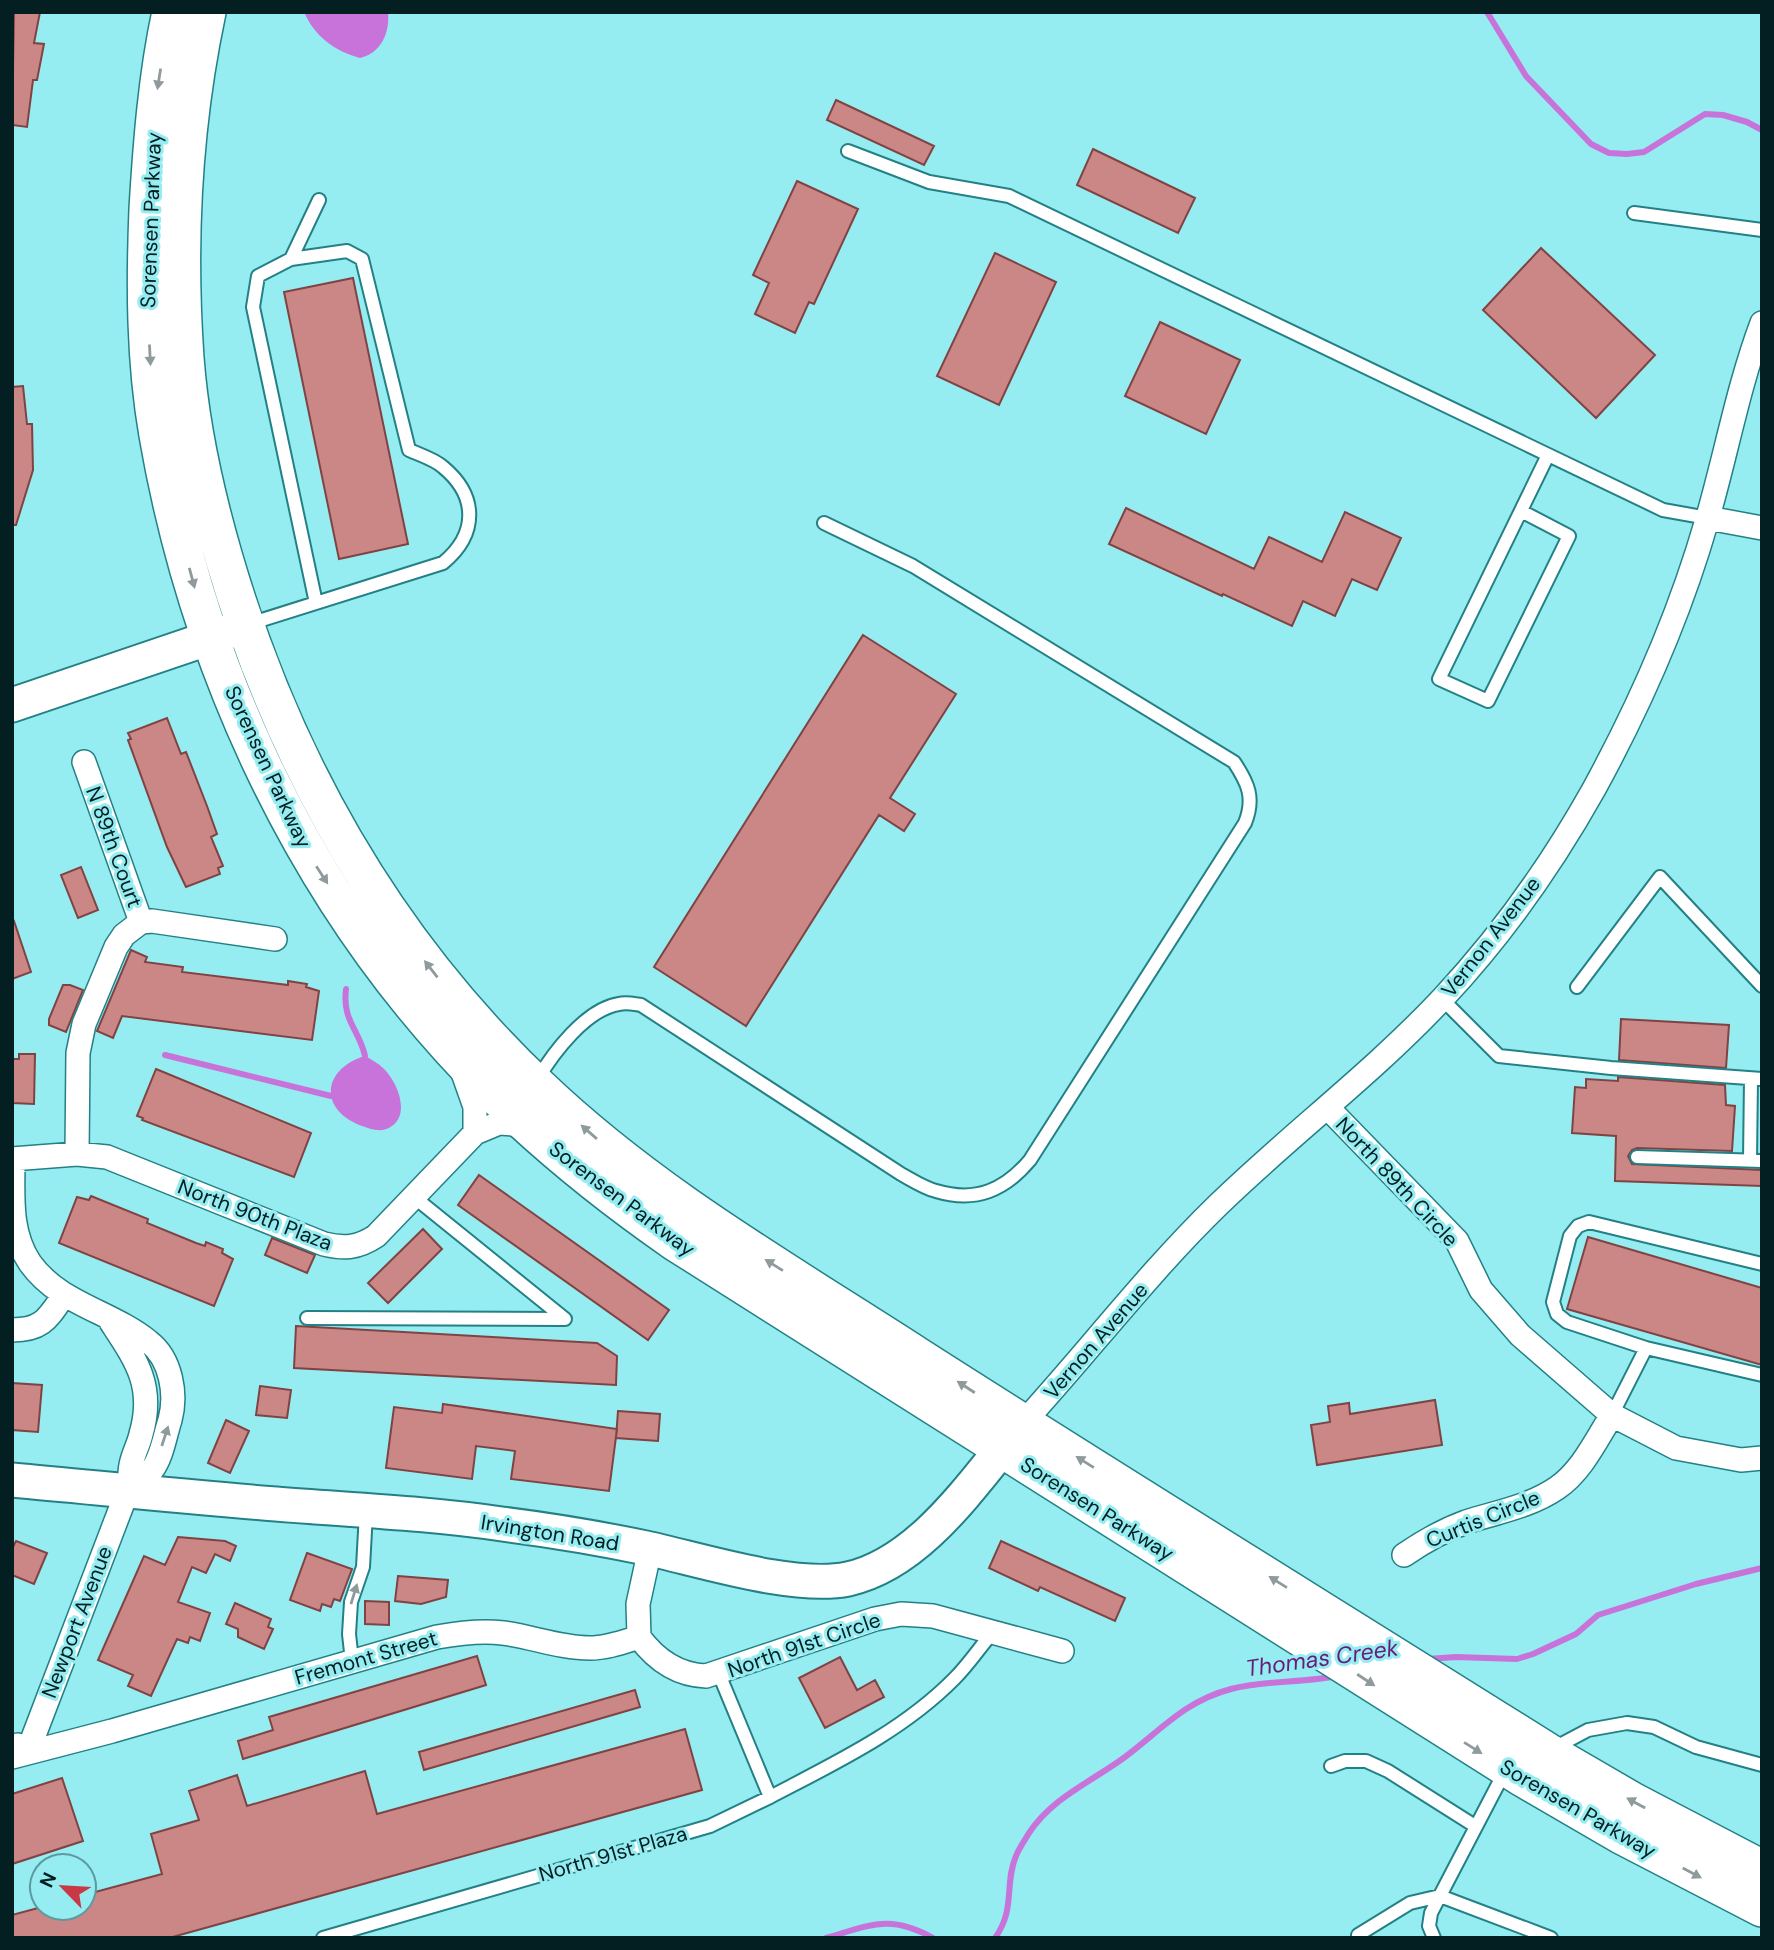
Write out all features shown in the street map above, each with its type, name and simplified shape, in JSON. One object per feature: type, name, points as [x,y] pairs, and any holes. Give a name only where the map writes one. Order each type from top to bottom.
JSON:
[{"type":"main road","name":"Sorensen Parkway","points":[[171,12],[157,92],[146,247],[151,382],[170,493],[210,638],[259,759],[285,814],[385,969],[449,1047],[540,1137],[602,1189],[675,1242],[1336,1618],[1548,1752],[1634,1802],[1762,1869]]},
{"type":"main road","name":"Sorensen Parkway","points":[[207,12],[189,130],[181,245],[186,360],[201,465],[216,530],[245,626],[302,764],[337,832],[360,869],[443,984],[535,1083],[601,1143],[705,1221],[1287,1630],[1506,1768],[1621,1835],[1762,1908]]},
{"type":"street","name":"Vernon Avenue","points":[[1012,1436],[1215,1209],[1266,1159],[1328,1108],[1442,999],[1491,944],[1529,892],[1593,790],[1657,662],[1679,607],[1708,518],[1762,323]]},
{"type":"street","points":[[1708,518],[1762,528]]},
{"type":"street","points":[[12,705],[245,626]]},
{"type":"street","name":"N 89th Court","points":[[84,762],[141,922],[152,921],[275,939]]},
{"type":"street","points":[[77,1154],[78,1053],[84,1024],[116,947],[124,935],[141,922]]},
{"type":"street","points":[[449,1047],[472,1094],[475,1133],[499,1124],[514,1124],[540,1137]]},
{"type":"street","name":"North 89th Circle","points":[[1328,1108],[1457,1241],[1480,1290],[1520,1335],[1612,1415],[1676,1448],[1741,1460],[1762,1458]]},
{"type":"street","name":"North 90th Plaza","points":[[13,1159],[77,1154],[107,1157],[338,1248],[351,1248],[376,1236],[475,1133]]},
{"type":"street","points":[[12,1330],[36,1328],[46,1320],[64,1295],[40,1276],[20,1247],[13,1209],[13,1159]]},
{"type":"street","name":"Newport Avenue","points":[[18,1750],[128,1492],[131,1466],[146,1411],[146,1390],[141,1372],[109,1320],[64,1295]]},
{"type":"street","name":"Curtis Circle","points":[[1404,1555],[1429,1538],[1465,1522],[1520,1507],[1558,1488],[1583,1462],[1612,1415]]},
{"type":"street","name":"Irvington Road","points":[[12,1480],[502,1524],[814,1581],[848,1578],[884,1564],[920,1539],[952,1508],[1012,1436]]},
{"type":"street","points":[[639,1637],[638,1604],[650,1549]]},
{"type":"street","name":"North 91st Circle","points":[[639,1637],[651,1653],[671,1668],[693,1676],[719,1674],[875,1619],[901,1614],[933,1616],[1062,1651]]},
{"type":"street","name":"Fremont Street","points":[[18,1750],[112,1731],[352,1661],[461,1633],[503,1633],[552,1644],[592,1648],[611,1646],[639,1637]]},
{"type":"lane","points":[[848,151],[929,182],[1009,196],[1663,510],[1708,518]]},
{"type":"lane","points":[[291,259],[319,200]]},
{"type":"lane","points":[[1633,213],[1762,230]]},
{"type":"lane","points":[[245,626],[443,564],[456,552],[468,530],[470,504],[460,483],[441,465],[409,450],[362,259],[347,251],[291,259],[258,275],[253,306],[316,603]]},
{"type":"lane","points":[[1521,511],[1569,536],[1488,701],[1440,679],[1521,511],[1548,455]]},
{"type":"lane","points":[[535,1083],[547,1062],[577,1028],[605,1008],[620,1003],[641,1005],[901,1174],[936,1191],[960,1195],[985,1193],[1014,1179],[1030,1160],[1245,823],[1250,811],[1247,782],[1234,762],[913,566],[824,523]]},
{"type":"lane","points":[[1577,987],[1660,877],[1762,986]]},
{"type":"lane","points":[[1442,999],[1499,1056],[1756,1079],[1756,1160],[1637,1157]]},
{"type":"lane","points":[[307,1318],[565,1320],[414,1197]]},
{"type":"lane","points":[[1762,1264],[1589,1222],[1578,1226],[1570,1236],[1553,1302],[1558,1314],[1567,1322],[1646,1348],[1762,1375]]},
{"type":"lane","points":[[1612,1415],[1646,1348]]},
{"type":"lane","points":[[352,1661],[349,1634],[351,1602],[363,1567],[366,1511]]},
{"type":"lane","name":"North 91st Plaza","points":[[323,1938],[710,1826],[873,1743],[921,1708],[955,1678],[993,1632]]},
{"type":"lane","points":[[719,1674],[771,1797]]},
{"type":"lane","points":[[1548,1752],[1588,1730],[1627,1723],[1654,1727],[1696,1746],[1762,1765]]},
{"type":"lane","points":[[1331,1766],[1345,1761],[1366,1761],[1388,1771],[1475,1826]]},
{"type":"lane","points":[[1434,1938],[1429,1926],[1431,1913],[1506,1768]]},
{"type":"lane","points":[[1358,1935],[1410,1903],[1440,1896],[1551,1938]]},
{"type":"shaded area","points":[[304,12],[388,12],[386,34],[374,52],[360,58],[327,42],[314,29]]},
{"type":"shaded area","points":[[365,1056],[388,1073],[400,1096],[398,1120],[385,1130],[370,1129],[348,1119],[332,1100],[331,1090],[340,1070]]},
{"type":"building","points":[[14,12],[40,12],[34,43],[44,44],[37,80],[33,80],[27,127],[12,125]]},
{"type":"building","points":[[836,100],[934,146],[924,165],[827,120]]},
{"type":"building","points":[[1093,149],[1195,198],[1178,233],[1077,185]]},
{"type":"building","points":[[797,181],[858,209],[814,304],[809,302],[795,333],[755,314],[769,283],[753,275]]},
{"type":"building","points":[[1541,248],[1655,355],[1596,418],[1483,310]]},
{"type":"building","points":[[995,253],[1056,282],[999,405],[937,376]]},
{"type":"building","points":[[353,278],[408,544],[339,559],[284,292]]},
{"type":"building","points":[[1160,322],[1240,360],[1206,434],[1125,396]]},
{"type":"building","points":[[23,386],[27,424],[32,424],[33,470],[16,525],[12,525],[12,387]]},
{"type":"building","points":[[1126,508],[1254,569],[1269,537],[1322,562],[1345,512],[1401,538],[1377,590],[1352,579],[1335,616],[1303,601],[1292,626],[1109,544]]},
{"type":"building","points":[[863,635],[956,694],[890,798],[915,814],[904,831],[879,815],[746,1026],[654,967]]},
{"type":"building","points":[[167,718],[181,754],[186,752],[207,806],[217,834],[211,837],[223,866],[218,868],[220,874],[186,887],[167,847],[128,740],[131,739],[128,733]]},
{"type":"building","points":[[81,867],[98,910],[78,918],[61,875]]},
{"type":"building","points":[[14,921],[31,972],[12,979],[12,922]]},
{"type":"building","points":[[131,950],[147,957],[145,962],[183,967],[182,972],[288,985],[288,981],[307,984],[306,987],[319,991],[312,1040],[122,1016],[113,1038],[97,1031]]},
{"type":"building","points":[[63,985],[83,990],[66,1032],[49,1025]]},
{"type":"building","points":[[1621,1019],[1729,1025],[1726,1068],[1619,1060]]},
{"type":"building","points":[[19,1054],[35,1054],[34,1104],[12,1103],[12,1059],[19,1059]]},
{"type":"building","points":[[156,1069],[311,1133],[294,1177],[142,1120],[143,1118],[137,1116]]},
{"type":"building","points":[[1618,1077],[1725,1085],[1726,1105],[1735,1106],[1732,1151],[1637,1148],[1628,1156],[1632,1164],[1762,1170],[1762,1186],[1615,1181],[1616,1136],[1572,1133],[1575,1087],[1586,1088],[1586,1079],[1618,1081]]},
{"type":"building","points":[[479,1175],[669,1310],[648,1340],[458,1205]]},
{"type":"building","points":[[91,1196],[148,1219],[147,1223],[196,1243],[205,1246],[206,1242],[223,1249],[222,1253],[233,1259],[214,1306],[59,1243],[77,1197],[89,1200]]},
{"type":"building","points":[[423,1229],[442,1249],[388,1303],[368,1283]]},
{"type":"building","points":[[1588,1237],[1762,1288],[1762,1365],[1567,1309]]},
{"type":"building","points":[[272,1238],[315,1255],[307,1273],[265,1255]]},
{"type":"building","points":[[296,1326],[597,1343],[617,1356],[616,1385],[294,1368]]},
{"type":"building","points":[[12,1383],[42,1385],[38,1432],[12,1430]]},
{"type":"building","points":[[260,1386],[291,1390],[287,1418],[256,1415]]},
{"type":"building","points":[[1435,1400],[1442,1445],[1317,1465],[1311,1425],[1330,1422],[1328,1406],[1349,1403],[1350,1414]]},
{"type":"building","points":[[443,1404],[617,1429],[609,1491],[511,1479],[515,1451],[476,1446],[472,1479],[386,1468],[394,1407],[442,1413]]},
{"type":"building","points":[[618,1411],[660,1414],[658,1441],[616,1438]]},
{"type":"building","points":[[226,1420],[249,1431],[230,1473],[208,1463]]},
{"type":"building","points":[[178,1537],[225,1541],[236,1546],[230,1561],[215,1554],[206,1573],[192,1567],[178,1602],[210,1613],[200,1641],[190,1637],[188,1643],[177,1639],[151,1696],[128,1686],[133,1675],[98,1660],[144,1556],[165,1565]]},
{"type":"building","points":[[16,1541],[47,1553],[34,1584],[12,1575],[12,1549]]},
{"type":"building","points":[[1001,1541],[1125,1598],[1115,1621],[1040,1587],[1038,1591],[989,1568]]},
{"type":"building","points":[[307,1553],[352,1569],[340,1601],[334,1599],[331,1607],[322,1604],[320,1611],[290,1600]]},
{"type":"building","points":[[398,1576],[448,1580],[446,1597],[421,1604],[395,1601]]},
{"type":"building","points":[[365,1601],[389,1602],[389,1625],[365,1624]]},
{"type":"building","points":[[235,1603],[271,1619],[268,1627],[273,1629],[264,1649],[238,1637],[238,1629],[226,1624]]},
{"type":"building","points":[[477,1656],[486,1685],[243,1759],[238,1741],[273,1730],[269,1717]]},
{"type":"building","points":[[840,1657],[857,1690],[875,1680],[884,1697],[825,1728],[799,1678]]},
{"type":"building","points":[[635,1690],[640,1707],[424,1770],[419,1752]]},
{"type":"building","points":[[685,1729],[702,1790],[169,1938],[12,1938],[12,1915],[28,1911],[28,1922],[98,1922],[98,1891],[162,1874],[151,1834],[199,1820],[189,1791],[237,1775],[247,1806],[365,1771],[377,1814]]},
{"type":"building","points":[[62,1778],[83,1841],[49,1852],[28,1852],[28,1859],[12,1864],[12,1794]]},
{"type":"waterway","points":[[1487,12],[1526,76],[1591,144],[1609,153],[1644,152],[1705,114],[1723,115],[1762,130]]},
{"type":"waterway","points":[[346,989],[346,1009],[365,1056]]},
{"type":"waterway","points":[[165,1055],[331,1096]]},
{"type":"waterway","name":"Thomas Creek","points":[[1427,1659],[1517,1659],[1576,1634],[1598,1615],[1696,1584],[1762,1568]]},
{"type":"waterway","name":"Thomas Creek","points":[[995,1938],[1008,1907],[1017,1853],[1049,1809],[1125,1757],[1187,1709],[1215,1694],[1257,1684],[1337,1676]]},
{"type":"waterway","name":"Thomas Creek","points":[[826,1938],[880,1924],[904,1926],[933,1938]]}]
